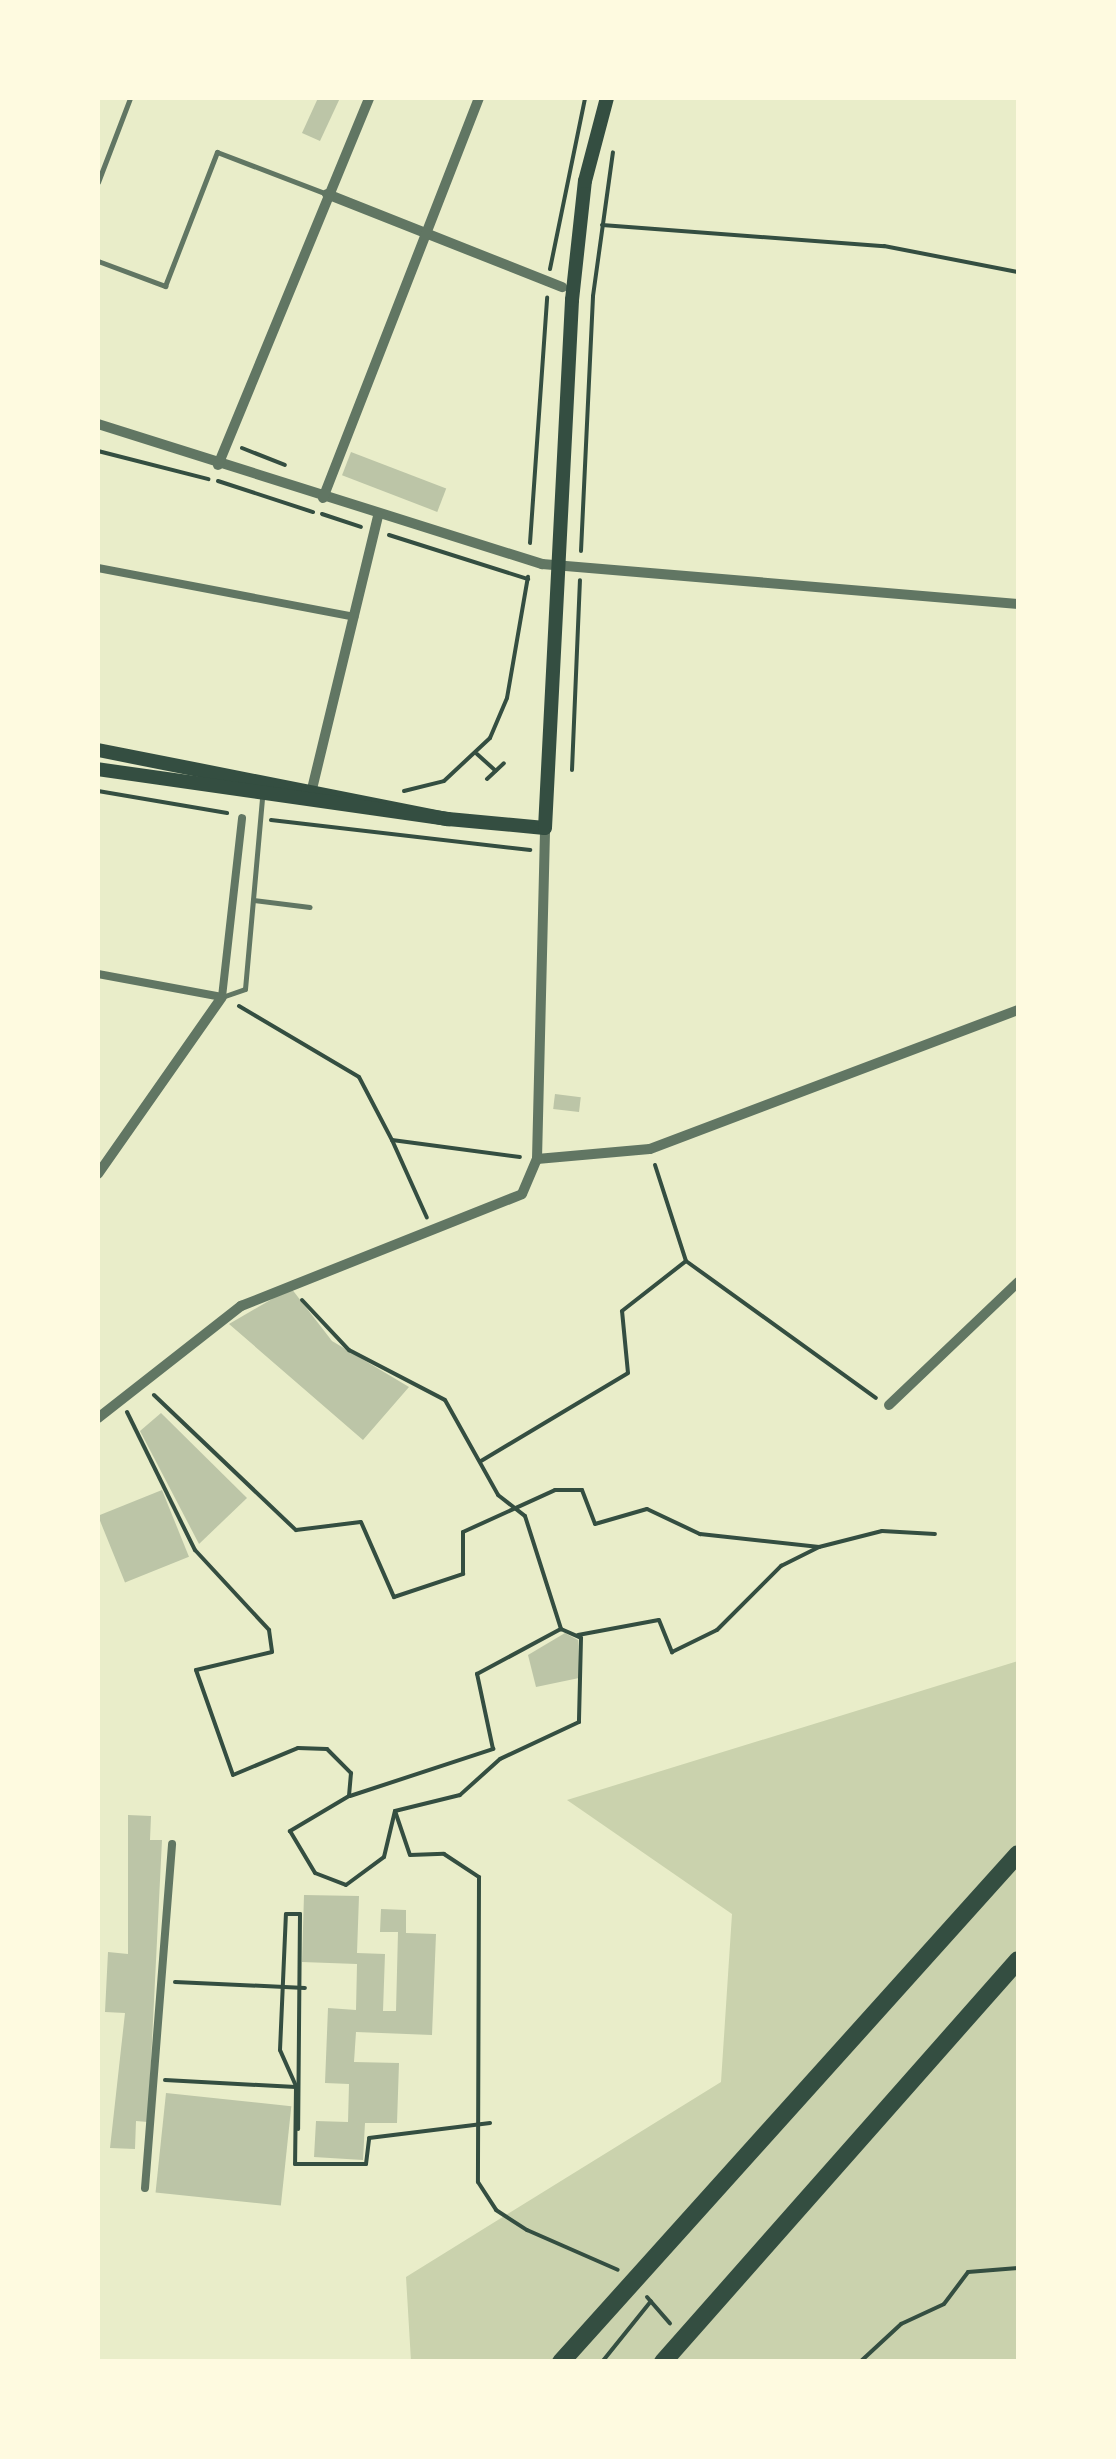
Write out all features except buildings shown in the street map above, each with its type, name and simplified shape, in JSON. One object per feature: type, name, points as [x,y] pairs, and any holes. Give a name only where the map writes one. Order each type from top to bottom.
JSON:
[{"type":"highway","points":[[562,2362],[665,2255],[1018,1854]]},
{"type":"highway","points":[[663,2362],[1018,1960]]},
{"type":"main road","points":[[98,769],[262,797],[545,828],[554,566],[580,223],[607,98]]},
{"type":"main road","points":[[98,750],[312,789],[448,820]]},
{"type":"street","points":[[218,465],[369,98]]},
{"type":"street","points":[[323,498],[479,98]]},
{"type":"street","points":[[327,194],[562,287]]},
{"type":"street","points":[[98,424],[378,516],[554,566],[1018,604]]},
{"type":"street","points":[[312,789],[378,516]]},
{"type":"street","points":[[98,568],[354,618]]},
{"type":"street","points":[[98,1174],[222,997],[242,818]]},
{"type":"street","points":[[98,1418],[123,1404],[215,1320],[292,1283],[522,1194],[537,1159],[545,828]]},
{"type":"street","points":[[98,974],[222,997]]},
{"type":"street","points":[[537,1159],[650,1149],[1018,1010]]},
{"type":"street","points":[[889,1405],[1018,1282]]},
{"type":"street","points":[[145,2188],[158,2080],[172,1844]]},
{"type":"lane","points":[[98,182],[130,98]]},
{"type":"lane","points":[[98,262],[165,286],[217,152],[327,194]]},
{"type":"lane","points":[[222,997],[244,989],[262,797]]},
{"type":"lane","points":[[253,900],[310,907]]},
{"type":"path","points":[[512,544],[530,550],[549,282],[585,98]]},
{"type":"path","points":[[572,770],[600,225],[618,134]]},
{"type":"path","points":[[580,223],[866,244],[1018,272]]},
{"type":"path","points":[[246,429],[239,447],[293,468]]},
{"type":"path","points":[[98,451],[528,579]]},
{"type":"path","points":[[396,792],[444,782],[476,753],[507,698],[529,560]]},
{"type":"path","points":[[476,753],[496,771]]},
{"type":"path","points":[[487,780],[504,763]]},
{"type":"path","points":[[98,792],[260,819],[544,852]]},
{"type":"path","points":[[222,997],[359,1077],[431,1226]]},
{"type":"path","points":[[392,1140],[537,1159]]},
{"type":"path","points":[[650,1149],[686,1261],[889,1405]]},
{"type":"path","points":[[480,1461],[628,1372],[622,1311],[686,1261]]},
{"type":"path","points":[[292,1283],[349,1350],[445,1400],[507,1508],[525,1516],[561,1628],[578,1635],[658,1620],[672,1652],[717,1630],[781,1566],[819,1548],[882,1531],[935,1534]]},
{"type":"path","points":[[143,1385],[296,1530],[361,1522],[394,1598],[464,1574],[464,1532],[507,1508],[582,1490],[595,1524],[647,1509],[700,1534],[819,1548]]},
{"type":"path","points":[[123,1404],[196,1550],[268,1630],[272,1652],[196,1670],[233,1775],[298,1748],[327,1748],[351,1773],[349,1796]]},
{"type":"path","points":[[395,1811],[384,1857],[346,1885],[314,1872],[290,1832],[349,1796],[493,1749],[477,1674],[561,1628]]},
{"type":"path","points":[[395,1811],[460,1795],[500,1759],[579,1722],[578,1635]]},
{"type":"path","points":[[395,1811],[410,1855],[459,1860],[484,1888],[478,2182],[496,2210],[627,2278]]},
{"type":"path","points":[[297,2149],[306,1988],[299,1960],[300,1914],[286,1914],[280,2050],[296,2087],[295,2164],[366,2164],[369,2138],[468,2128],[456,2123],[445,2128]]},
{"type":"path","points":[[155,1981],[306,1988]]},
{"type":"path","points":[[158,2080],[296,2087]]},
{"type":"path","points":[[456,2123],[446,2132],[490,2123]]},
{"type":"path","points":[[860,2362],[869,2360],[901,2324],[944,2304],[968,2272],[1018,2268]]},
{"type":"path","points":[[639,2290],[674,2328]]},
{"type":"path","points":[[602,2362],[651,2301]]},
{"type":"green space","points":[[1018,1661],[1018,2361],[411,2361],[406,2277],[721,2082],[732,1914],[567,1800]]}]
